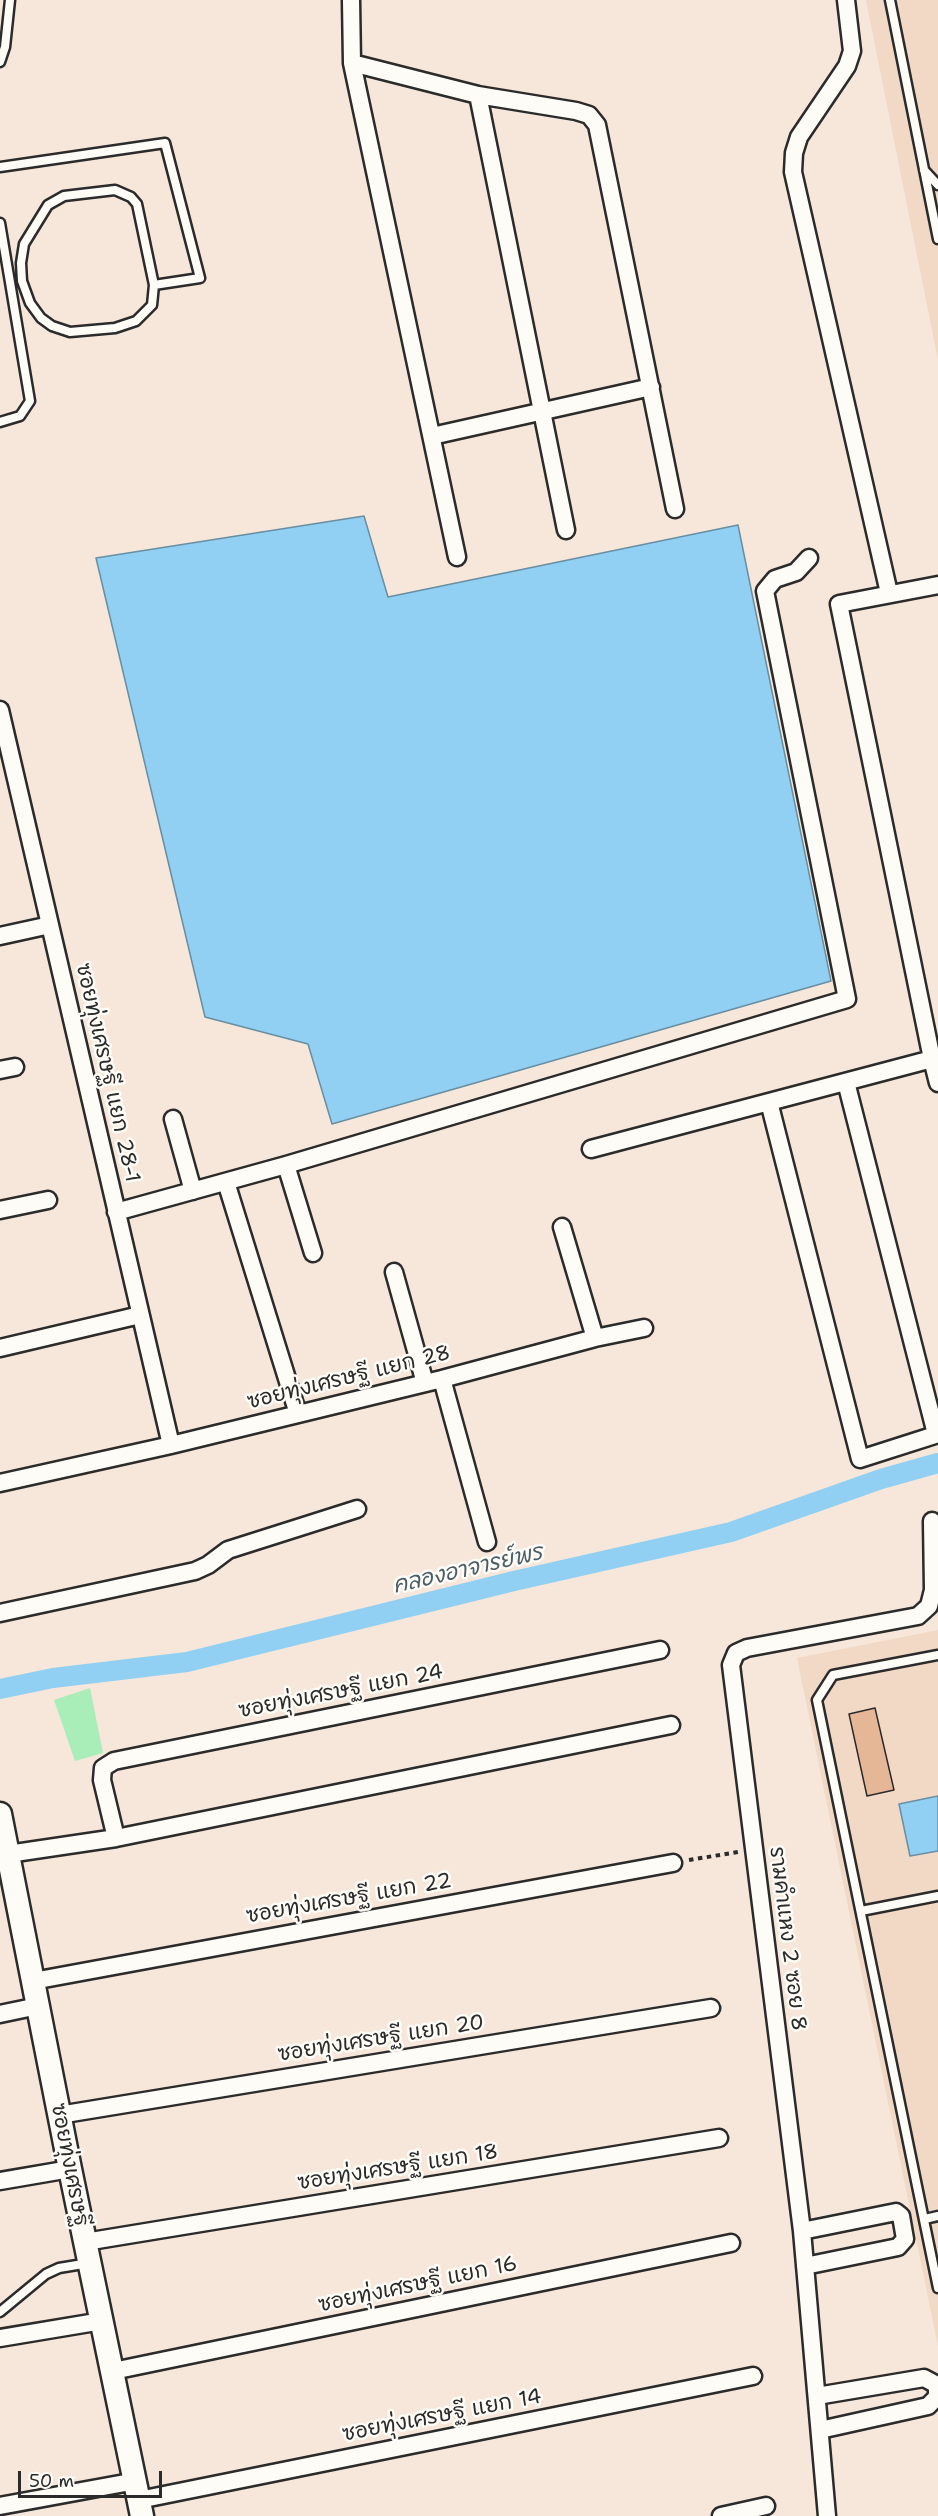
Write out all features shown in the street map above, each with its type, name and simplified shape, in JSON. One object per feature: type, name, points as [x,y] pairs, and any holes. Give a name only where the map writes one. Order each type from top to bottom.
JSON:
[{"type":"main road","name":"ซอยทุ่งเศรษฐี","points":[[0,1814],[87,2253],[139,2499]]},
{"type":"street","points":[[351,0],[352,63],[458,557]]},
{"type":"street","points":[[846,0],[852,28],[852,51],[847,66],[799,137],[794,153],[793,172],[889,593]]},
{"type":"street","points":[[352,63],[478,95],[576,111],[589,115],[597,125],[675,509]]},
{"type":"street","points":[[478,95],[566,530]]},
{"type":"street","points":[[432,436],[651,387]]},
{"type":"street","points":[[116,1212],[286,1165],[848,999],[765,591],[775,579],[796,572],[809,558]]},
{"type":"street","points":[[938,585],[839,604],[935,1059],[938,1083]]},
{"type":"street","name":"ซอยทุ่งเศรษฐี แยก 28-1","points":[[0,710],[171,1445]]},
{"type":"street","points":[[0,936],[50,925]]},
{"type":"street","points":[[591,1149],[935,1059]]},
{"type":"street","points":[[769,1102],[860,1459],[937,1434],[846,1082]]},
{"type":"street","points":[[173,1119],[193,1191]]},
{"type":"street","points":[[286,1165],[313,1253]]},
{"type":"street","points":[[226,1182],[298,1414]]},
{"type":"street","points":[[0,1210],[48,1200]]},
{"type":"street","points":[[562,1227],[595,1338]]},
{"type":"street","points":[[394,1272],[434,1381],[487,1542]]},
{"type":"street","points":[[0,1348],[140,1315]]},
{"type":"street","name":"ซอยทุ่งเศรษฐี แยก 28","points":[[0,1483],[171,1445],[434,1381],[595,1338],[644,1328]]},
{"type":"street","points":[[0,1613],[195,1571],[208,1565],[228,1550],[357,1509]]},
{"type":"street","name":"รามคำแหง 2 ซอย 8","points":[[827,2516],[802,2231],[731,1665],[736,1653],[747,1648],[918,1616],[929,1606],[933,1590],[932,1521]]},
{"type":"street","name":"ซอยทุ่งเศรษฐี แยก 24","points":[[116,1838],[102,1780],[103,1768],[114,1761],[660,1650]]},
{"type":"street","points":[[8,1854],[116,1838],[671,1725]]},
{"type":"street","name":"ซอยทุ่งเศรษฐี แยก 22","points":[[33,1981],[673,1863]]},
{"type":"street","points":[[0,2014],[38,2006]]},
{"type":"street","name":"ซอยทุ่งเศรษฐี แยก 20","points":[[59,2115],[711,2008]]},
{"type":"street","name":"ซอยทุ่งเศรษฐี แยก 18","points":[[87,2253],[719,2138]]},
{"type":"street","points":[[0,2181],[70,2169]]},
{"type":"street","points":[[802,2231],[896,2212],[901,2216],[905,2239],[898,2247],[805,2266]]},
{"type":"street","name":"ซอยทุ่งเศรษฐี แยก 16","points":[[113,2371],[731,2243]]},
{"type":"street","points":[[0,2338],[102,2321]]},
{"type":"street","name":"ซอยทุ่งเศรษฐี แยก 14","points":[[0,2506],[139,2499],[753,2376]]},
{"type":"street","points":[[817,2396],[924,2378],[937,2385],[938,2397],[928,2406],[819,2430]]},
{"type":"street","points":[[721,2516],[766,2506]]},
{"type":"lane","points":[[0,62],[5,47],[10,0]]},
{"type":"lane","points":[[890,0],[938,238]]},
{"type":"lane","points":[[0,167],[165,143],[200,278],[154,285]]},
{"type":"lane","points":[[923,169],[938,185]]},
{"type":"lane","points":[[115,190],[130,197],[137,204],[154,285],[155,299],[136,321],[115,328],[70,332],[52,326],[41,318],[30,303],[22,281],[24,244],[48,205],[57,199],[64,196],[115,190]]},
{"type":"lane","points":[[0,223],[30,401],[20,416],[0,422]]},
{"type":"lane","points":[[938,1654],[833,1675],[817,1700],[938,2288]]},
{"type":"lane","points":[[861,1911],[938,1896]]},
{"type":"lane","points":[[925,2219],[938,2216]]},
{"type":"lane","points":[[0,2312],[46,2274],[87,2253]]},
{"type":"path","points":[[673,1863],[753,1850]]},
{"type":"shaded area","points":[[866,0],[938,0],[938,360]]},
{"type":"shaded area","points":[[938,1630],[938,2346],[797,1658]]},
{"type":"green space","points":[[90,1688],[103,1753],[75,1761],[54,1700]]},
{"type":"water","points":[[364,516],[388,597],[738,525],[831,981],[332,1124],[308,1044],[205,1017],[96,558]]},
{"type":"water","points":[[938,1796],[938,1851],[910,1856],[899,1804]]},
{"type":"building","points":[[875,1708],[894,1790],[867,1796],[849,1714]]},
{"type":"waterway","name":"คลองอาจารย์พร","points":[[0,1689],[53,1678],[187,1662],[514,1581],[731,1532],[881,1479],[938,1463]]}]
